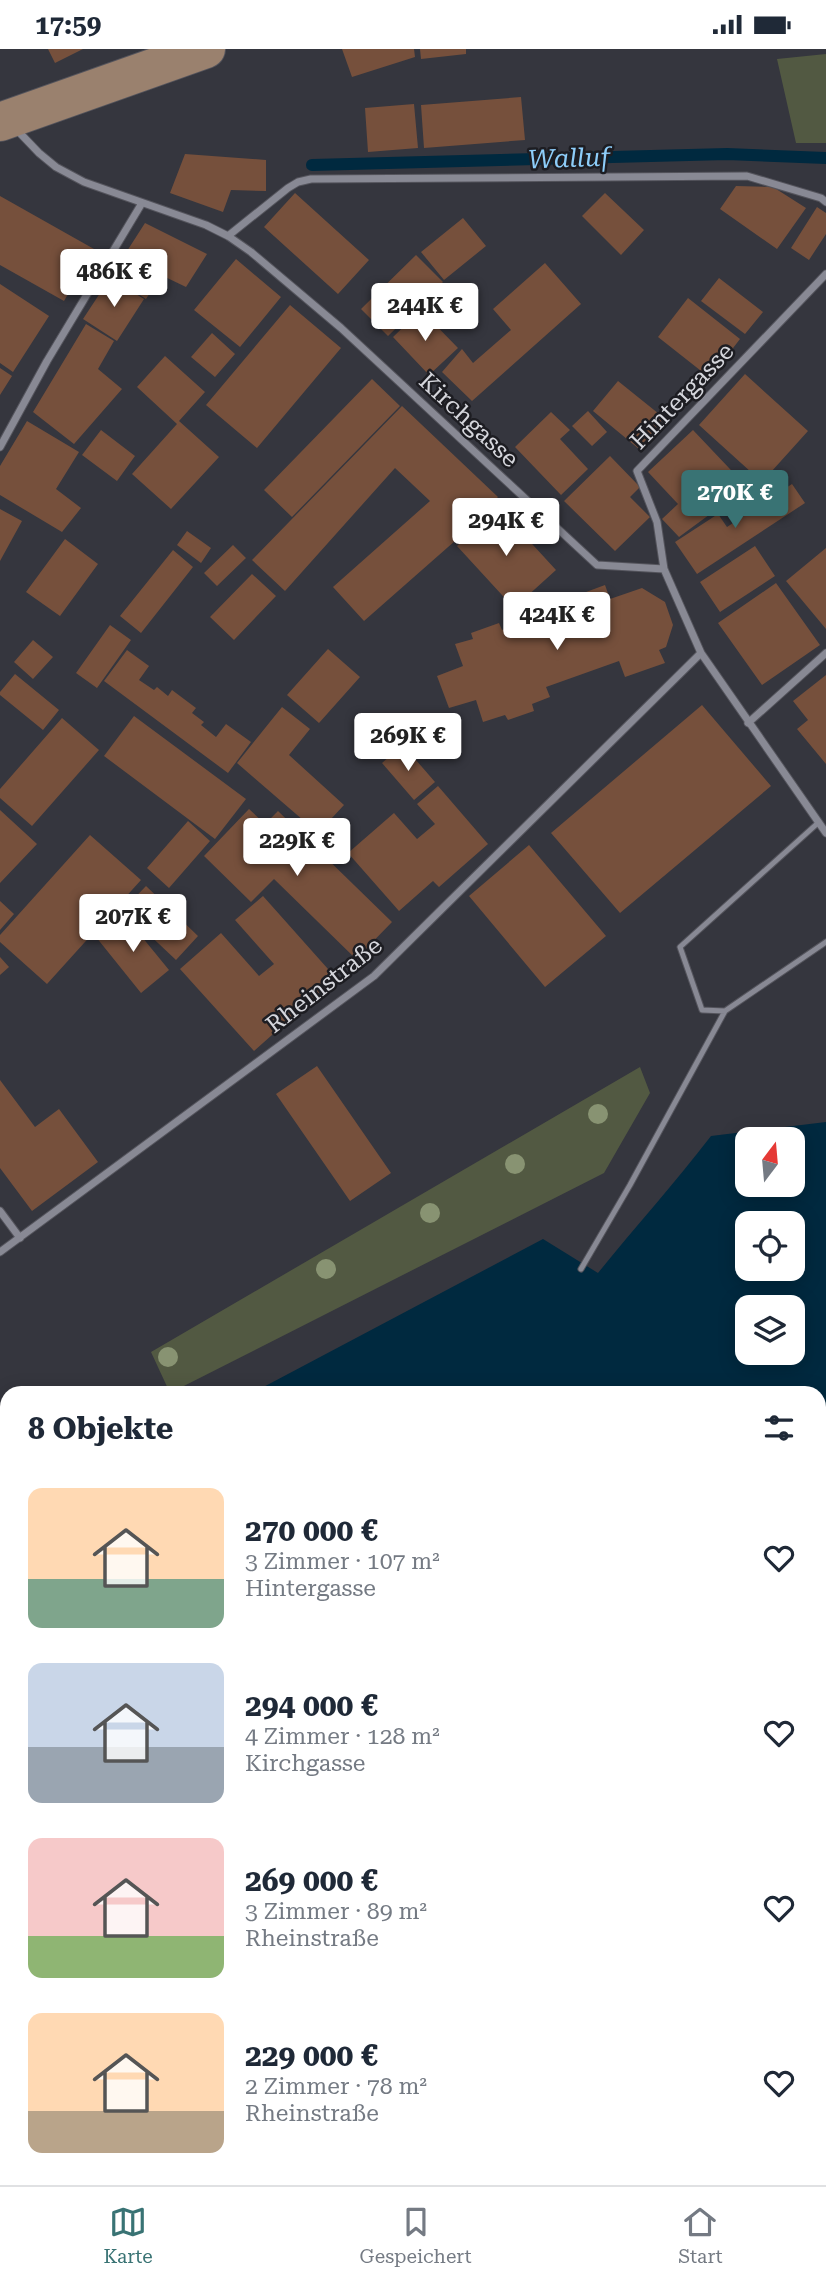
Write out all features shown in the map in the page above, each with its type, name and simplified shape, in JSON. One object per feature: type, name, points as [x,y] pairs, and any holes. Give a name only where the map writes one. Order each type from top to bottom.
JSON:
[{"type":"street","points":[[4,121],[206,49]]},
{"type":"street","name":"Kirchgasse","points":[[4,121],[57,167],[84,182],[206,225],[251,252],[341,328],[597,565],[664,569]]},
{"type":"street","points":[[228,236],[288,188],[298,182],[312,179],[747,176],[821,198],[826,202]]},
{"type":"street","points":[[0,447],[47,361],[142,203]]},
{"type":"street","name":"Hintergasse","points":[[664,569],[657,522],[637,471],[826,274]]},
{"type":"street","points":[[664,569],[701,653],[748,723],[822,819],[826,833]]},
{"type":"street","name":"Rheinstraße","points":[[0,1252],[374,976],[701,653]]},
{"type":"street","points":[[748,723],[826,653]]},
{"type":"street","points":[[0,1211],[20,1238]]},
{"type":"lane","points":[[725,1010],[702,1010],[680,947],[822,819]]},
{"type":"lane","points":[[581,1269],[725,1010],[826,942]]},
{"type":"green space","points":[[826,54],[826,143],[796,143],[777,59]]},
{"type":"green space","points":[[640,1067],[650,1093],[604,1173],[184,1386],[167,1386],[151,1352]]},
{"type":"water","points":[[826,1122],[826,1386],[265,1386],[543,1239],[598,1273],[711,1136],[735,1133],[735,1197],[805,1197],[805,1127],[785,1127]]},
{"type":"building","points":[[48,49],[83,49],[55,63]]},
{"type":"building","points":[[342,49],[414,49],[415,57],[352,77]]},
{"type":"building","points":[[420,49],[466,49],[466,54],[421,59]]},
{"type":"building","points":[[521,97],[525,140],[424,148],[421,105]]},
{"type":"building","points":[[414,104],[418,148],[368,152],[365,108]]},
{"type":"building","points":[[185,154],[266,160],[266,191],[231,190],[223,212],[170,193]]},
{"type":"building","points":[[736,186],[773,187],[806,208],[777,249],[720,209]]},
{"type":"building","points":[[295,193],[369,260],[338,294],[264,227]]},
{"type":"building","points":[[605,193],[644,230],[621,255],[582,216]]},
{"type":"building","points":[[0,196],[94,249],[64,301],[0,265]]},
{"type":"building","points":[[817,207],[826,213],[826,234],[809,260],[791,248]]},
{"type":"building","points":[[463,218],[486,246],[444,280],[421,252]]},
{"type":"building","points":[[145,223],[207,254],[186,287],[161,275],[146,299],[111,276]]},
{"type":"building","points":[[416,255],[443,282],[388,336],[361,309]]},
{"type":"building","points":[[236,259],[281,297],[240,347],[194,310]]},
{"type":"building","points":[[545,263],[581,304],[472,401],[442,372],[462,349],[473,363],[511,330],[493,309]]},
{"type":"building","points":[[110,278],[144,299],[117,341],[83,319]]},
{"type":"building","points":[[719,278],[763,312],[745,334],[701,301]]},
{"type":"building","points":[[0,284],[49,316],[13,372],[0,363]]},
{"type":"building","points":[[688,298],[740,339],[710,378],[658,337]]},
{"type":"building","points":[[290,305],[341,348],[257,448],[206,405]]},
{"type":"building","points":[[421,310],[458,348],[429,375],[393,337]]},
{"type":"building","points":[[86,324],[114,341],[98,369],[122,389],[74,444],[33,412]]},
{"type":"building","points":[[212,333],[235,354],[215,377],[191,357]]},
{"type":"building","points":[[165,356],[205,392],[179,421],[219,457],[171,509],[132,474],[177,424],[137,387]]},
{"type":"building","points":[[0,368],[12,376],[0,395]]},
{"type":"building","points":[[745,374],[808,431],[762,482],[699,425]]},
{"type":"building","points":[[372,379],[400,406],[292,517],[264,490]]},
{"type":"building","points":[[618,381],[664,418],[639,449],[593,411]]},
{"type":"building","points":[[402,406],[498,497],[464,533],[364,621],[333,587],[430,501],[395,468],[285,591],[252,560]]},
{"type":"building","points":[[588,411],[607,432],[592,446],[572,426]]},
{"type":"building","points":[[551,412],[570,430],[560,439],[588,469],[561,495],[515,447]]},
{"type":"building","points":[[27,421],[79,452],[56,489],[81,508],[62,532],[0,495],[0,466]]},
{"type":"building","points":[[101,430],[135,456],[117,481],[82,455]]},
{"type":"building","points":[[693,430],[747,487],[679,537],[662,519],[678,504],[648,472]]},
{"type":"building","points":[[610,456],[640,487],[630,497],[650,517],[615,551],[564,501]]},
{"type":"building","points":[[792,484],[805,503],[697,574],[675,542],[718,514],[727,527]]},
{"type":"building","points":[[499,508],[556,570],[514,608],[457,546]]},
{"type":"building","points":[[0,509],[22,521],[0,561]]},
{"type":"building","points":[[187,531],[211,548],[201,563],[177,545]]},
{"type":"building","points":[[65,539],[98,564],[60,616],[26,592]]},
{"type":"building","points":[[233,545],[246,558],[217,586],[204,573]]},
{"type":"building","points":[[755,546],[775,576],[720,612],[700,582]]},
{"type":"building","points":[[826,548],[826,629],[786,581]]},
{"type":"building","points":[[173,550],[193,567],[141,633],[120,616]]},
{"type":"building","points":[[252,574],[276,596],[234,640],[210,617]]},
{"type":"building","points":[[776,583],[820,645],[762,685],[718,623]]},
{"type":"building","points":[[605,585],[610,599],[642,588],[665,602],[673,625],[666,647],[659,650],[665,663],[625,677],[619,661],[546,687],[550,697],[532,704],[534,711],[508,720],[505,715],[483,722],[476,700],[449,708],[437,676],[463,666],[455,644],[473,639],[471,633],[499,623],[502,630],[523,622],[526,631],[584,611],[578,595]]},
{"type":"building","points":[[110,625],[131,640],[97,688],[76,673]]},
{"type":"building","points":[[33,640],[53,657],[33,679],[14,662]]},
{"type":"building","points":[[328,649],[360,677],[319,723],[287,695]]},
{"type":"building","points":[[127,650],[149,666],[139,680],[154,690],[157,687],[168,696],[172,690],[196,708],[192,713],[204,722],[201,725],[216,737],[226,724],[251,742],[228,773],[104,681]]},
{"type":"building","points":[[15,674],[59,710],[43,730],[0,695]]},
{"type":"building","points":[[826,675],[826,764],[797,729],[808,720],[793,701]]},
{"type":"building","points":[[702,705],[771,786],[620,913],[551,833]]},
{"type":"building","points":[[282,707],[310,729],[289,755],[344,805],[318,833],[237,763]]},
{"type":"building","points":[[134,716],[246,799],[215,839],[104,756]]},
{"type":"building","points":[[62,718],[99,750],[32,826],[0,798],[0,789]]},
{"type":"building","points":[[403,745],[435,782],[414,800],[382,763]]},
{"type":"building","points":[[438,786],[488,844],[439,887],[433,881],[399,911],[348,853],[394,813],[417,839],[435,824],[417,804]]},
{"type":"building","points":[[249,809],[265,824],[278,811],[392,922],[356,959],[274,879],[251,902],[204,856]]},
{"type":"building","points":[[0,810],[37,844],[0,883]]},
{"type":"building","points":[[188,821],[210,841],[169,888],[147,868]]},
{"type":"building","points":[[90,835],[141,880],[47,984],[0,942],[0,935]]},
{"type":"building","points":[[529,845],[606,936],[545,987],[469,896]]},
{"type":"building","points":[[146,886],[198,936],[176,960],[123,910]]},
{"type":"building","points":[[263,896],[336,978],[254,1051],[180,969],[221,933],[259,976],[274,964],[235,920]]},
{"type":"building","points":[[0,901],[14,914],[0,930]]},
{"type":"building","points":[[124,915],[169,970],[141,993],[96,937]]},
{"type":"building","points":[[0,957],[9,967],[0,975]]},
{"type":"building","points":[[317,1066],[391,1173],[350,1201],[276,1094]]},
{"type":"building","points":[[0,1080],[35,1127],[59,1109],[98,1162],[32,1211],[0,1168]]},
{"type":"waterway","name":"Walluf","points":[[312,165],[727,154],[826,158]]}]
